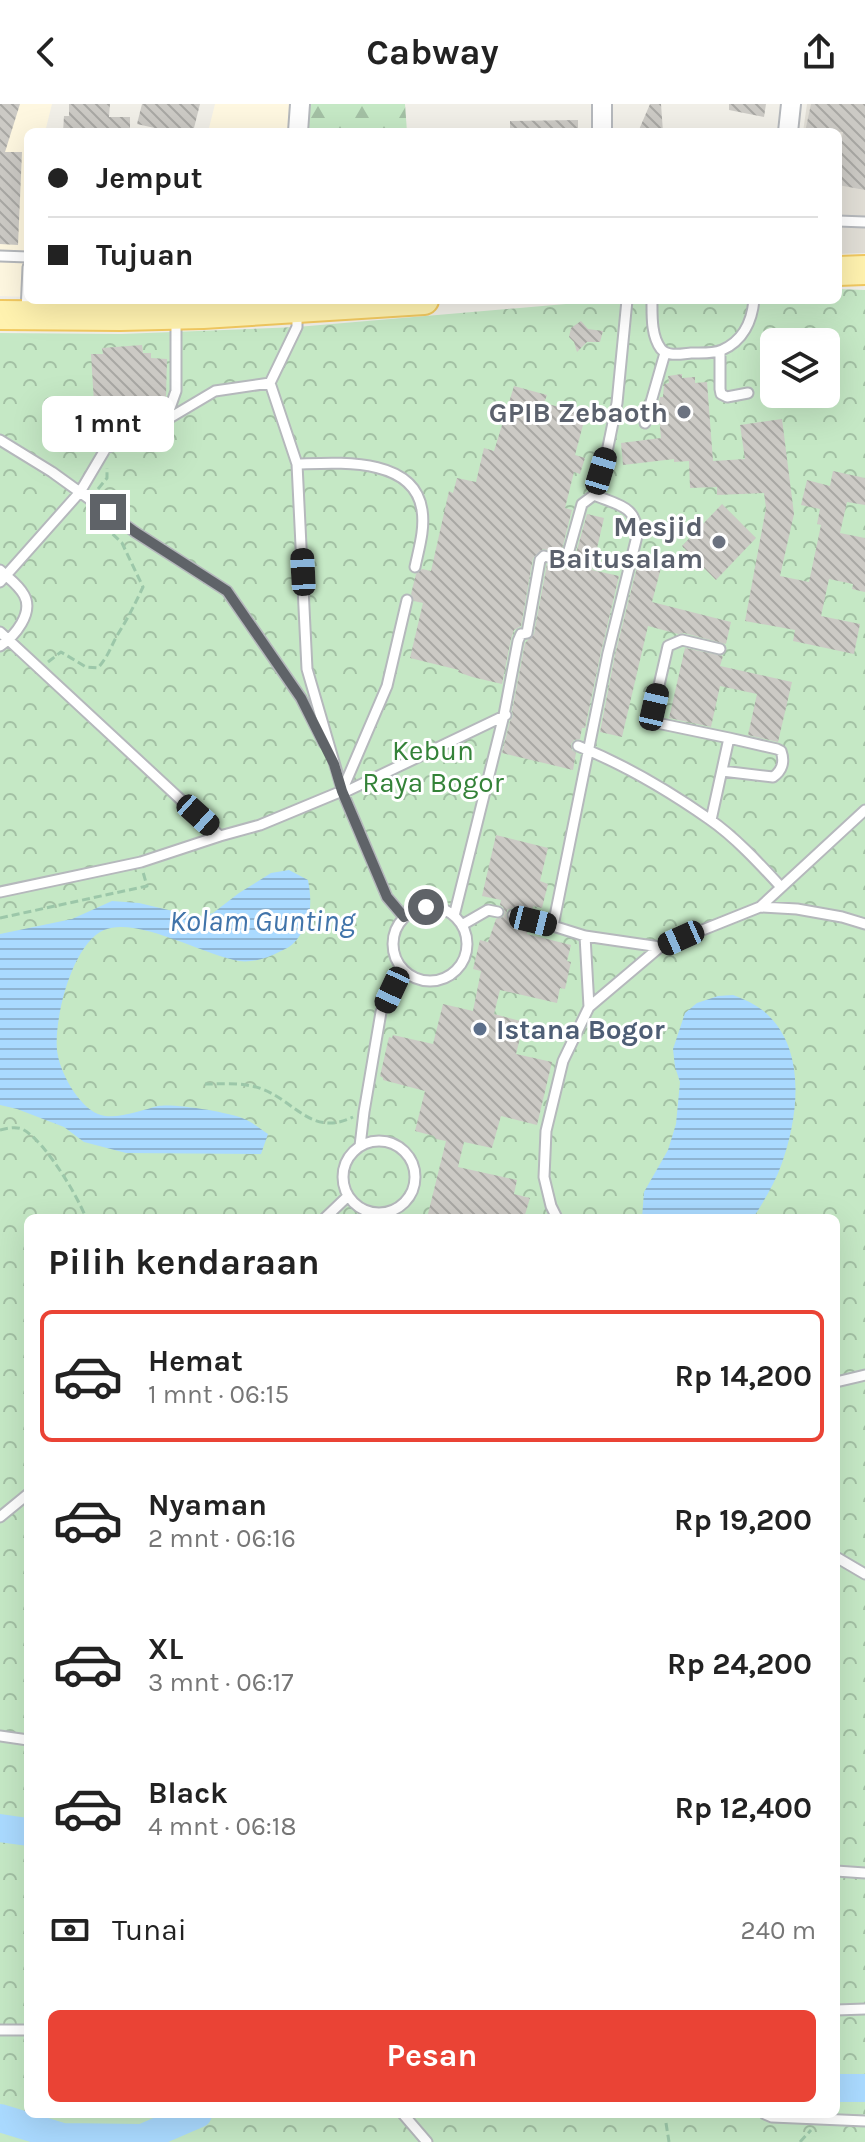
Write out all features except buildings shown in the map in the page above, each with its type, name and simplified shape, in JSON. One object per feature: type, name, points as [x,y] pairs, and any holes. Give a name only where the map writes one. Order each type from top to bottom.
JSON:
[{"type":"main road","points":[[842,271],[865,270]]},
{"type":"main road","points":[[25,311],[69,308],[176,314],[333,304]]},
{"type":"street","points":[[298,128],[300,104]]},
{"type":"street","points":[[602,104],[602,128]]},
{"type":"street","points":[[788,128],[791,104]]},
{"type":"lane","points":[[842,221],[865,222]]},
{"type":"lane","points":[[0,256],[24,257]]},
{"type":"lane","points":[[454,916],[507,715],[518,641],[521,634],[528,633],[540,560],[544,556],[568,562],[582,504],[594,495],[608,447],[617,403],[627,304]]},
{"type":"lane","points":[[652,304],[653,328],[658,345],[665,353],[674,354],[720,352],[737,341],[745,331],[753,304]]},
{"type":"lane","points":[[288,306],[297,327],[270,383],[297,464],[307,669],[342,792],[387,897],[404,917]]},
{"type":"lane","points":[[166,419],[176,391],[176,314]]},
{"type":"lane","points":[[720,352],[721,394],[727,397],[748,393]]},
{"type":"lane","points":[[645,423],[665,353]]},
{"type":"lane","points":[[4,643],[21,624],[27,604],[22,592],[2,576],[80,492],[106,448],[143,433],[215,391],[270,383]]},
{"type":"lane","points":[[0,440],[227,591],[301,698],[334,764]]},
{"type":"lane","points":[[297,464],[358,463],[383,469],[403,479],[422,506],[423,522],[415,567]]},
{"type":"lane","points":[[553,926],[589,750],[604,652],[637,536],[637,519],[626,508],[594,495]]},
{"type":"lane","points":[[342,792],[387,686],[407,600]]},
{"type":"lane","points":[[0,632],[4,643],[39,670],[220,836]]},
{"type":"lane","points":[[720,649],[682,640],[668,646],[654,707],[657,723],[777,749],[783,756],[783,765],[773,777],[722,771]]},
{"type":"lane","points":[[0,892],[141,862],[260,825],[342,792],[507,715]]},
{"type":"lane","points":[[711,820],[729,738]]},
{"type":"lane","points":[[578,746],[647,781],[711,820],[781,887]]},
{"type":"lane","points":[[555,1214],[544,1177],[546,1131],[563,1061],[589,1007],[660,947],[760,907],[865,810]]},
{"type":"lane","points":[[426,907],[445,910],[454,916],[462,925],[467,948],[457,970],[435,981],[411,976],[402,968],[395,955],[394,940],[404,917],[426,907]]},
{"type":"lane","points":[[760,907],[797,909],[865,924]]},
{"type":"lane","points":[[462,925],[488,910],[498,912]]},
{"type":"lane","points":[[513,915],[585,936],[660,947]]},
{"type":"lane","points":[[585,936],[589,1007]]},
{"type":"lane","points":[[360,1146],[381,1012],[402,968]]},
{"type":"lane","points":[[383,1214],[364,1210],[355,1204],[343,1182],[344,1168],[350,1155],[360,1146],[383,1141],[405,1151],[415,1173],[410,1196],[392,1214]]},
{"type":"lane","points":[[329,1214],[348,1196]]},
{"type":"lane","points":[[548,1214],[551,1206]]},
{"type":"lane","points":[[840,1381],[865,1375]]},
{"type":"lane","points":[[0,1517],[24,1497]]},
{"type":"lane","points":[[840,1559],[865,1574]]},
{"type":"lane","points":[[0,1736],[24,1739]]},
{"type":"lane","points":[[840,1871],[865,1873]]},
{"type":"lane","points":[[840,2010],[865,2009]]},
{"type":"lane","points":[[0,2030],[24,2030]]},
{"type":"lane","points":[[406,2118],[427,2142]]},
{"type":"lane","points":[[795,2118],[865,2121]]},
{"type":"path","points":[[39,670],[61,652],[86,667],[98,668],[110,654],[143,587],[120,541],[113,534]]},
{"type":"path","points":[[0,918],[147,886],[141,862]]},
{"type":"path","points":[[205,1084],[242,1084],[262,1089],[309,1119],[322,1123],[336,1124],[364,1112]]},
{"type":"path","points":[[0,1130],[22,1128],[35,1139],[64,1177],[84,1214]]},
{"type":"path","points":[[666,2123],[669,2142]]},
{"type":"shaded area","points":[[0,104],[52,104],[46,128],[24,128],[24,297],[0,296]]},
{"type":"shaded area","points":[[215,104],[300,104],[298,128],[209,128]]},
{"type":"shaded area","points":[[807,104],[865,104],[865,253],[842,254],[842,128],[804,128]]},
{"type":"green space","points":[[300,104],[405,104],[407,128],[297,128]]},
{"type":"green space","name":"Kebun Raya Bogor","points":[[842,289],[865,290],[865,2142],[0,2142],[0,333],[121,334],[297,327],[565,304],[842,304]]},
{"type":"water","name":"Kolam Gunting","points":[[289,870],[308,880],[310,903],[306,924],[290,946],[265,958],[244,961],[134,928],[104,930],[83,950],[74,966],[62,1002],[57,1036],[57,1050],[66,1077],[83,1104],[91,1110],[112,1116],[158,1106],[175,1106],[235,1116],[268,1134],[261,1154],[126,1153],[84,1142],[64,1127],[0,1105],[0,934],[72,919],[112,901],[139,903],[198,917],[213,913],[271,873]]},
{"type":"water","points":[[733,995],[753,1004],[766,1013],[782,1032],[794,1068],[796,1087],[788,1145],[769,1192],[755,1214],[642,1214],[644,1192],[668,1150],[676,1124],[680,1082],[673,1049],[685,1013],[697,1003]]},
{"type":"waterway","points":[[0,1828],[24,1831]]},
{"type":"waterway","points":[[840,2088],[865,2088]]},
{"type":"waterway","points":[[0,2118],[62,2137],[142,2138],[189,2118]]},
{"type":"place","name":"GPIB Zebaoth","points":[[684,412]]},
{"type":"place","name":"Mesjid Baitusalam","points":[[719,542]]},
{"type":"place","name":"Istana Bogor","points":[[480,1029]]},
{"type":"route","points":[[108,512],[227,591],[301,698],[334,764],[342,791],[387,897],[404,917],[426,907]]}]
